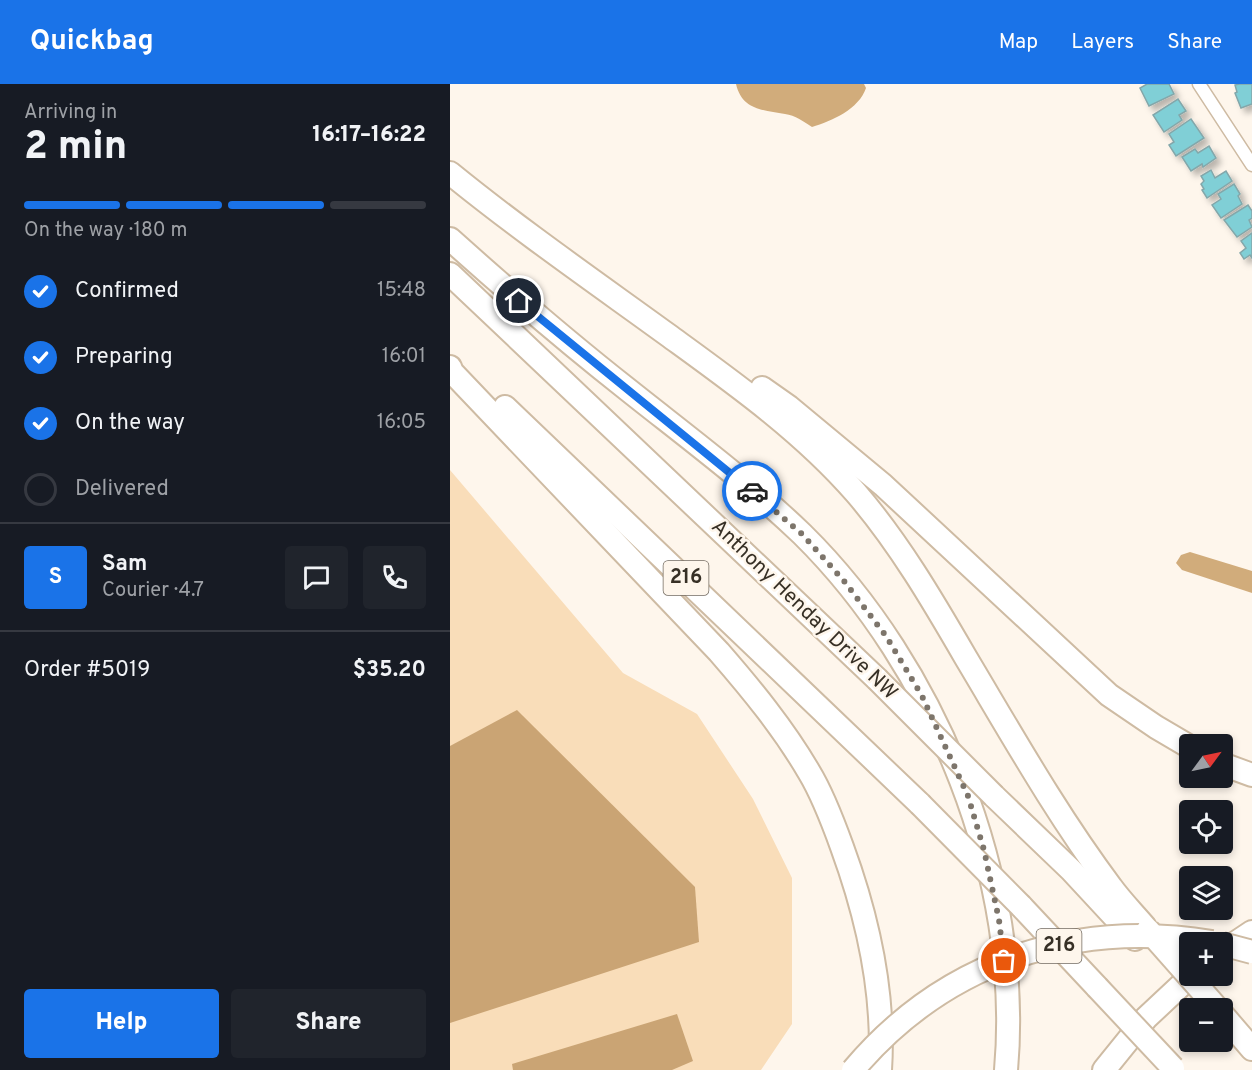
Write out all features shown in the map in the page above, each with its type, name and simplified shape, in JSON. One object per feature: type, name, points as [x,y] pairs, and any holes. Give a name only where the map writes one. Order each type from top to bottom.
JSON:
[{"type":"highway","points":[[450,173],[768,410],[819,455],[855,492],[894,541],[930,596],[1040,781],[1140,933],[1207,998]]},
{"type":"highway","points":[[511,219],[568,254],[789,406],[883,485],[1110,695],[1179,741]]},
{"type":"highway","points":[[450,239],[537,316],[742,482],[802,534],[844,581],[886,636],[922,696],[959,776],[968,796],[984,850],[999,920],[1004,961],[1009,1038],[1006,1070]]},
{"type":"highway","name":"Anthony Henday Drive NW","points":[[450,273],[877,679],[1071,870],[1140,933],[1190,998]]},
{"type":"highway","name":"216","points":[[450,354],[920,804],[1021,906],[1174,1069]]},
{"type":"highway","points":[[450,367],[452,372],[720,652],[754,692],[810,773],[831,817],[867,924],[882,1034],[880,1070]]},
{"type":"highway","points":[[1233,768],[1252,775]]},
{"type":"highway","points":[[1233,945],[1252,932]]},
{"type":"highway","points":[[854,1070],[886,1035],[923,1004],[960,981],[1016,955],[1071,941],[1116,936],[1146,935],[1179,938]]},
{"type":"highway","points":[[1233,947],[1252,952]]},
{"type":"highway","points":[[1104,1070],[1146,1018],[1180,986]]},
{"type":"highway","points":[[1233,1027],[1252,1049]]},
{"type":"highway","points":[[1233,1046],[1252,1067]]},
{"type":"street","points":[[1199,84],[1252,165]]},
{"type":"shaded area","points":[[736,84],[864,84],[866,88],[851,108],[836,118],[812,127],[792,116],[761,110],[748,104],[739,93]]},
{"type":"shaded area","points":[[450,470],[623,673],[697,714],[753,799],[792,878],[792,1024],[761,1070],[450,1070]]},
{"type":"shaded area","points":[[1190,552],[1252,571],[1252,593],[1182,570],[1176,563],[1181,555]]},
{"type":"shaded area","points":[[517,710],[695,887],[699,942],[450,1023],[450,746]]},
{"type":"shaded area","points":[[677,1014],[693,1061],[672,1070],[513,1070],[512,1064]]},
{"type":"building","points":[[1147,84],[1169,84],[1174,94],[1149,106],[1140,88]]},
{"type":"building","points":[[1252,84],[1252,104],[1241,108],[1235,93],[1237,92],[1235,85]]},
{"type":"building","points":[[1178,99],[1186,111],[1179,115],[1182,120],[1164,132],[1153,115]]},
{"type":"building","points":[[1191,119],[1204,138],[1176,156],[1169,145],[1174,142],[1169,134]]},
{"type":"building","points":[[1209,146],[1216,158],[1203,167],[1202,164],[1191,171],[1182,157],[1195,149],[1198,153]]},
{"type":"building","points":[[1211,170],[1215,178],[1226,171],[1232,181],[1207,198],[1202,190],[1204,189],[1201,184],[1204,181],[1201,176]]},
{"type":"building","points":[[1234,184],[1240,194],[1238,196],[1242,204],[1221,218],[1212,205],[1221,199],[1218,194]]},
{"type":"building","points":[[1248,205],[1252,211],[1252,218],[1249,220],[1252,227],[1237,237],[1224,220]]},
{"type":"building","points":[[1252,233],[1252,258],[1250,255],[1244,259],[1240,253],[1246,248],[1241,241]]},
{"type":"way so far","points":[[752,491],[802,534],[844,581],[886,636],[922,696],[968,796],[984,850],[999,920],[1004,961]]},
{"type":"route","points":[[519,301],[752,491]]}]
